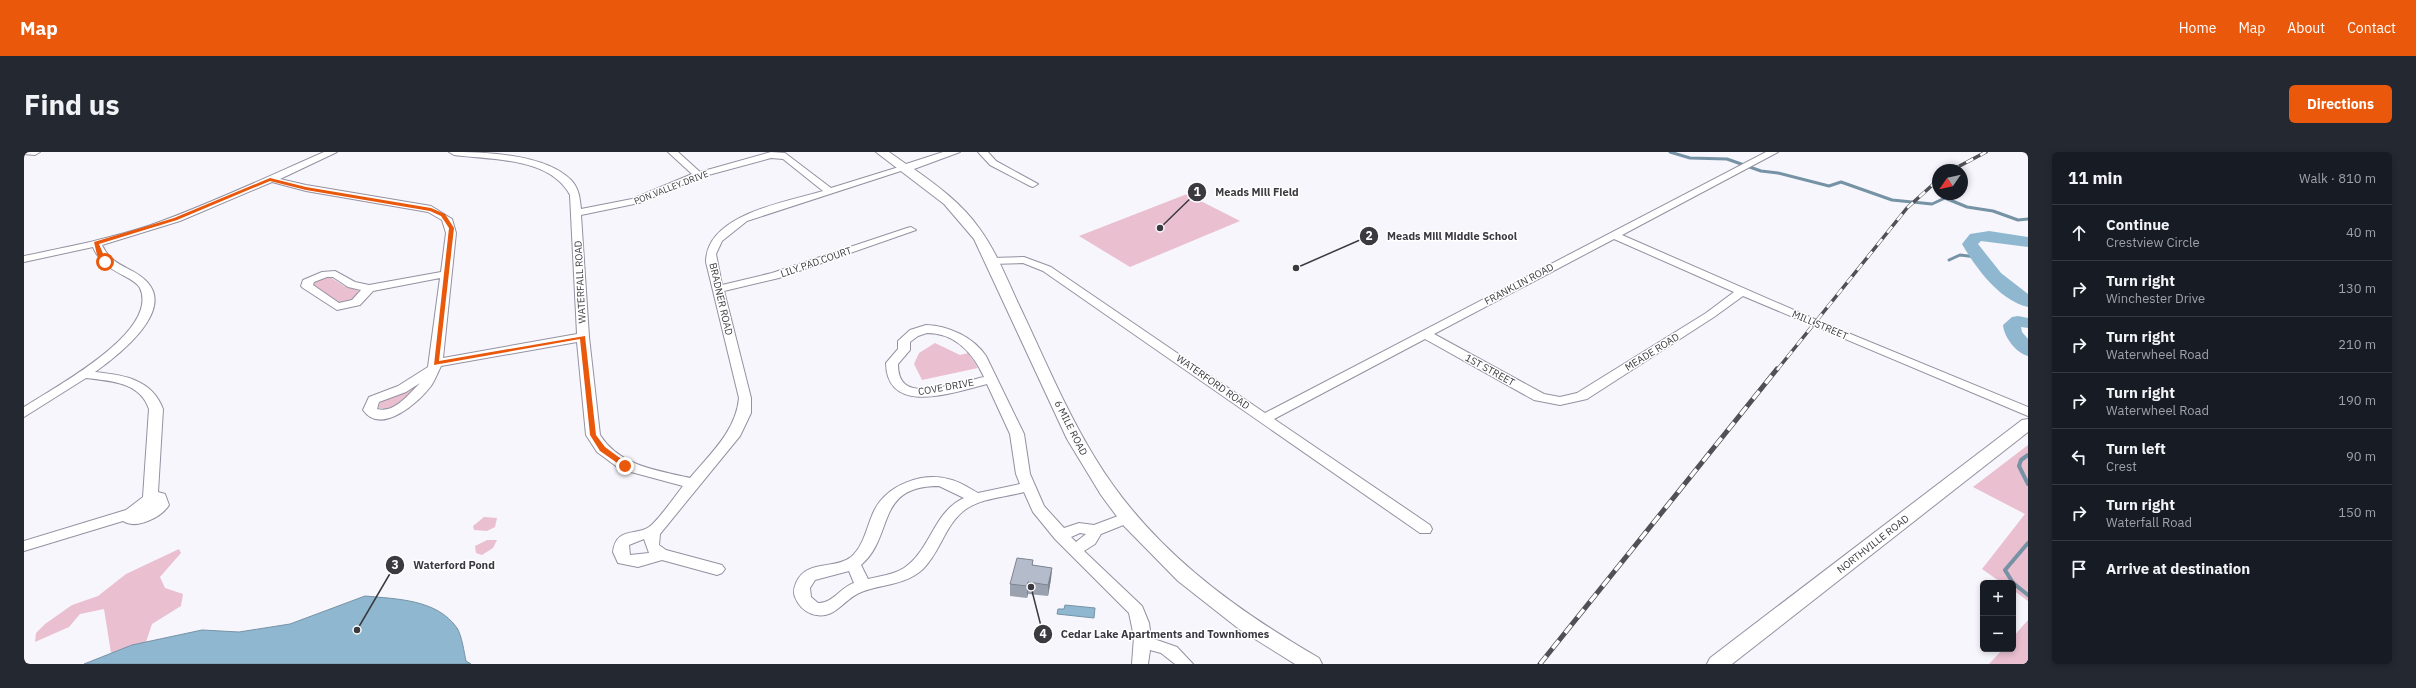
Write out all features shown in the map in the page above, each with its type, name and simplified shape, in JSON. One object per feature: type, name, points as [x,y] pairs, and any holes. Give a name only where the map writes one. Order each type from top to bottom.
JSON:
[{"type":"street","points":[[26,152],[35,152]]},
{"type":"street","points":[[24,259],[96,243],[176,219],[332,152]]},
{"type":"street","name":"WATERFALL ROAD","points":[[454,152],[533,164],[553,170],[571,185],[575,195],[583,337],[591,426],[597,443],[611,457],[625,466],[693,484]]},
{"type":"street","points":[[673,152],[698,175]]},
{"type":"street","name":"6 MILE ROAD","points":[[882,152],[939,194],[967,221],[982,242],[1086,457],[1126,518],[1153,547],[1210,599],[1244,624],[1312,664]]},
{"type":"street","name":"BRADNER ROAD","points":[[653,532],[735,433],[742,420],[745,398],[718,289],[711,254],[717,240],[726,230],[750,216],[954,152]]},
{"type":"street","points":[[983,152],[993,162],[1033,184]]},
{"type":"street","name":"FRANKLIN ROAD","points":[[1265,418],[1773,152]]},
{"type":"street","name":"PON VALLEY DRIVE","points":[[576,213],[635,201],[698,175],[765,154],[785,154],[829,191]]},
{"type":"street","points":[[270,179],[306,188],[420,206],[439,212],[447,219],[451,228],[434,366],[426,384],[405,406],[384,415],[373,413],[370,410],[374,400],[402,389],[434,366],[583,337]]},
{"type":"street","name":"LILY PAD COURT","points":[[718,289],[775,276],[911,230]]},
{"type":"street","name":"MILL STREET","points":[[1613,235],[1743,292],[2028,412]]},
{"type":"street","points":[[24,413],[84,374],[130,337],[147,314],[149,307],[148,292],[144,285],[105,262],[100,255],[96,243]]},
{"type":"street","name":"WATERFORD ROAD","points":[[991,261],[1024,260],[1047,269],[1425,529]]},
{"type":"street","points":[[369,288],[356,303],[337,307],[307,285],[313,278],[332,273],[339,275],[352,285],[369,288],[446,274]]},
{"type":"street","name":"MEADE ROAD","points":[[1557,400],[1572,400],[1582,396],[1710,315],[1743,292]]},
{"type":"street","name":"COVE DRIVE","points":[[991,379],[928,392],[910,393],[897,385],[892,373],[892,363],[904,350],[904,342],[914,333],[938,329],[952,335],[978,354],[991,379],[1017,434],[1027,486],[1038,508],[1074,550],[1136,610],[1142,623],[1144,644],[1140,664]]},
{"type":"street","name":"1ST STREET","points":[[1425,334],[1528,392],[1557,400]]},
{"type":"street","points":[[24,546],[123,517],[138,519],[156,511],[162,505],[162,500],[160,497],[150,496],[156,409],[152,397],[142,388],[130,382],[84,374]]},
{"type":"street","name":"NORTHVILLE ROAD","points":[[1717,664],[2028,424]]},
{"type":"street","points":[[977,499],[948,483],[929,482],[916,485],[898,493],[886,503],[867,546],[853,564],[828,569],[810,576],[804,582],[802,593],[806,602],[812,608],[824,610],[835,604],[853,590],[909,572],[936,538],[946,518],[963,504],[1027,486]]},
{"type":"street","points":[[1060,535],[1079,528],[1095,530],[1126,518]]},
{"type":"street","points":[[1074,550],[1090,540],[1095,530]]},
{"type":"street","points":[[653,532],[628,538],[622,544],[620,551],[623,559],[631,562],[650,560],[661,554]]},
{"type":"street","points":[[653,532],[650,542],[653,548],[661,554],[717,569]]},
{"type":"street","points":[[853,564],[864,587]]},
{"type":"street","points":[[1144,644],[1165,647],[1176,653],[1185,664]]},
{"type":"shaded area","points":[[1187,194],[1240,221],[1130,267],[1079,236]]},
{"type":"shaded area","points":[[330,277],[344,286],[357,290],[359,293],[353,300],[338,303],[313,285],[316,280]]},
{"type":"shaded area","points":[[935,343],[960,355],[968,353],[978,368],[922,380],[914,364],[919,353]]},
{"type":"shaded area","points":[[412,388],[414,390],[399,405],[387,410],[377,407],[382,401]]},
{"type":"shaded area","points":[[2028,445],[2028,601],[2016,592],[2016,580],[1998,580],[1982,569],[2025,514],[1973,487]]},
{"type":"shaded area","points":[[484,517],[497,518],[495,527],[487,531],[474,530],[473,526]]},
{"type":"shaded area","points":[[487,540],[497,540],[493,548],[482,555],[476,553],[475,546]]},
{"type":"shaded area","points":[[179,549],[181,553],[160,577],[165,588],[183,594],[181,606],[152,624],[146,642],[111,653],[104,609],[80,614],[69,627],[35,642],[36,633],[45,624],[72,605],[98,596],[126,574]]},
{"type":"shaded area","points":[[2028,620],[2028,664],[1989,664],[2000,652],[2016,652],[2016,634]]},
{"type":"water","points":[[365,596],[415,602],[439,611],[449,618],[459,631],[466,661],[471,664],[84,664],[132,645],[202,630],[239,632],[290,624]]},
{"type":"water","points":[[1065,605],[1095,608],[1094,618],[1057,614],[1058,609],[1064,609]]},
{"type":"building","points":[[1017,558],[1033,560],[1032,565],[1052,568],[1048,585],[1028,582],[1027,586],[1010,584]]},
{"type":"waterway","points":[[1670,152],[1690,158],[1727,159],[1761,171],[1778,173],[1829,186],[1841,182],[1892,200],[1932,204],[1945,198],[1967,207],[1993,211],[2018,220],[2028,219]]},
{"type":"waterway","points":[[2028,242],[1989,236],[1976,237],[1970,244],[1995,277],[2028,302]]},
{"type":"waterway","points":[[1949,260],[1960,255],[1977,257]]},
{"type":"waterway","points":[[2028,323],[2018,321],[2012,325],[2013,333],[2028,350]]},
{"type":"waterway","points":[[2028,455],[2021,460],[2019,466],[2028,484]]},
{"type":"waterway","points":[[2028,543],[2005,570],[2013,583],[2028,595]]},
{"type":"railway","points":[[1963,164],[1986,152]]},
{"type":"railway","points":[[1777,370],[1907,208],[1932,185]]},
{"type":"railway","points":[[1540,664],[1777,369]]},
{"type":"place","name":"Meads Mill Field","points":[[1160,228]]},
{"type":"place","name":"Meads Mill Middle School","points":[[1296,268]]},
{"type":"place","name":"Cedar Lake Apartments and Townhomes","points":[[1031,587]]},
{"type":"place","name":"Waterford Pond","points":[[357,630]]},
{"type":"route","points":[[105,262],[100,255],[96,243],[117,238],[176,219],[270,179],[306,188],[420,206],[439,212],[450,223],[451,233],[436,364],[583,337],[593,435],[602,449],[625,466]]}]
